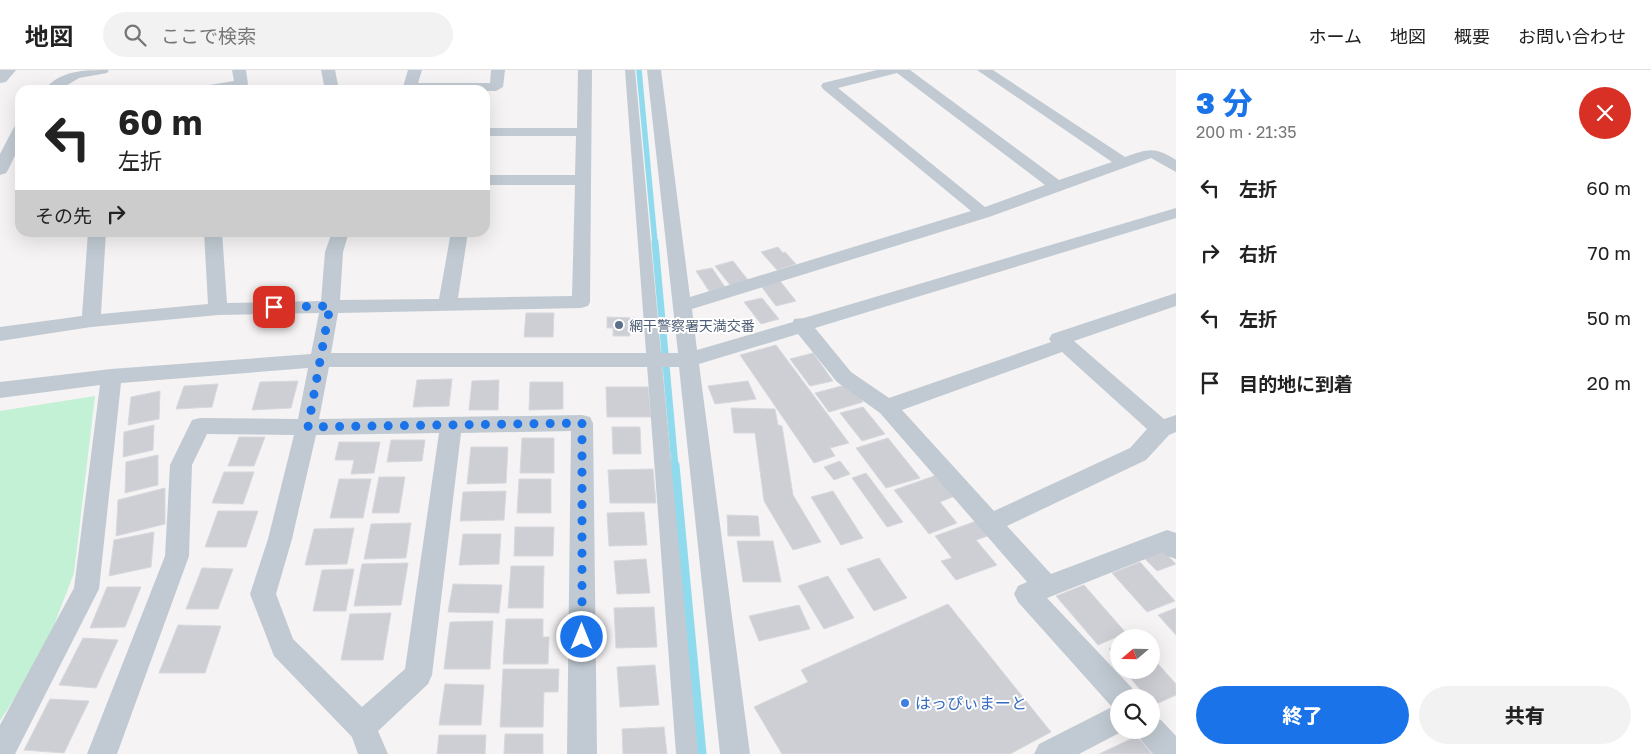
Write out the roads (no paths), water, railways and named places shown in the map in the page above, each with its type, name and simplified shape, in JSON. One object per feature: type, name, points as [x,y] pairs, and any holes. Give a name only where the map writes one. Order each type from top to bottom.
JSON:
[{"type":"street","points":[[0,78],[8,70]]},
{"type":"street","points":[[55,85],[76,74],[102,70]]},
{"type":"street","points":[[235,85],[241,84],[239,70]]},
{"type":"street","points":[[328,70],[331,85]]},
{"type":"street","points":[[411,85],[415,70]]},
{"type":"street","points":[[490,87],[496,87],[498,70]]},
{"type":"street","points":[[0,334],[91,321],[218,309],[448,303],[581,302],[585,70]]},
{"type":"street","points":[[630,70],[687,754]]},
{"type":"street","points":[[654,70],[735,754]]},
{"type":"street","points":[[893,70],[828,86],[983,213]]},
{"type":"street","points":[[901,70],[1058,187]]},
{"type":"street","points":[[984,70],[1124,163]]},
{"type":"street","points":[[490,132],[584,132]]},
{"type":"street","points":[[1,165],[15,138]]},
{"type":"street","points":[[682,306],[983,213],[1151,153],[1176,167]]},
{"type":"street","points":[[1,165],[15,161]]},
{"type":"street","points":[[490,180],[583,180]]},
{"type":"street","points":[[0,390],[111,376],[320,360],[688,360],[801,324],[1176,213]]},
{"type":"street","points":[[91,321],[97,237]]},
{"type":"street","points":[[213,237],[218,309]]},
{"type":"street","points":[[339,237],[334,252],[330,306],[308,427],[280,539],[263,594],[284,647],[362,727],[373,754]]},
{"type":"street","points":[[448,303],[459,237]]},
{"type":"street","points":[[990,523],[1138,454],[1168,426],[1059,339],[1176,299]]},
{"type":"street","points":[[801,324],[844,377],[886,407],[1047,587]]},
{"type":"street","points":[[886,407],[1065,344]]},
{"type":"street","points":[[0,754],[86,589],[111,376]]},
{"type":"street","points":[[102,754],[177,556],[181,465],[200,426],[308,427],[582,423],[582,754]]},
{"type":"street","points":[[362,727],[418,675],[451,425]]},
{"type":"street","points":[[1114,689],[1027,594],[1167,540],[1176,549]]},
{"type":"street","points":[[1049,754],[1110,723]]},
{"type":"street","points":[[1159,739],[1173,754]]},
{"type":"waterway","points":[[639,70],[655,243]]},
{"type":"waterway","points":[[655,242],[675,466]]},
{"type":"waterway","points":[[675,465],[702,754]]},
{"type":"place","name":"網干警察署天満交番","points":[[619,325]]},
{"type":"place","name":"はっぴぃまーと","points":[[905,703]]}]
